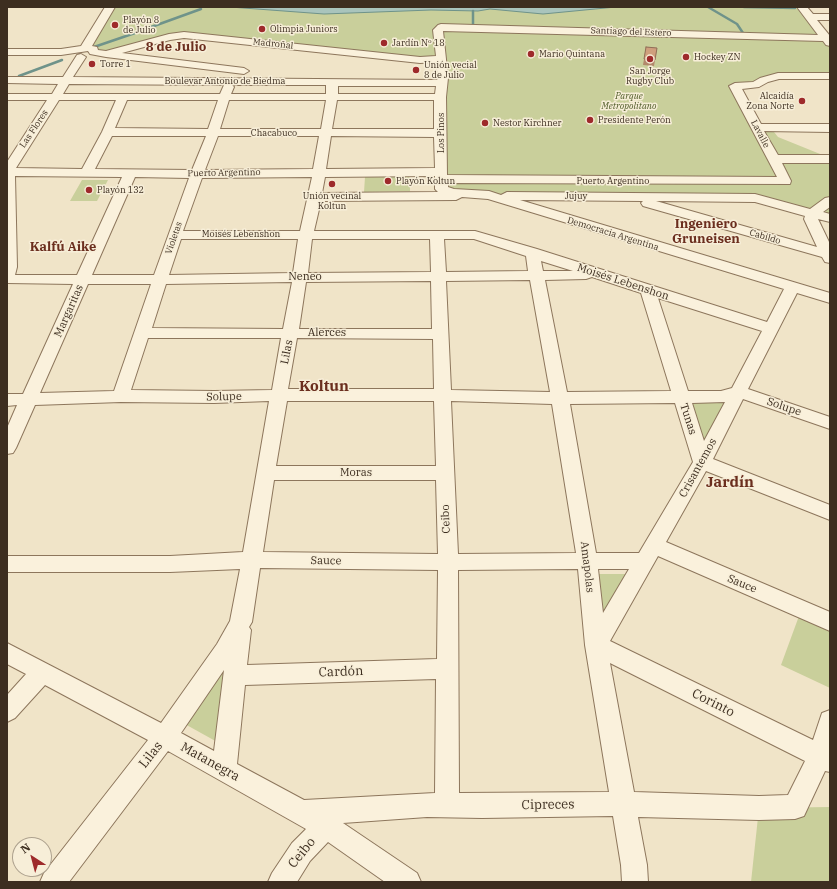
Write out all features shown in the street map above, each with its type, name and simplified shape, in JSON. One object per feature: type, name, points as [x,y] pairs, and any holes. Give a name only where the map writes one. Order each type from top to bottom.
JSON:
[{"type":"street","name":"Las Flores","points":[[8,172],[11,165],[56,97],[110,7]]},
{"type":"street","points":[[802,7],[828,40]]},
{"type":"street","points":[[810,17],[830,17]]},
{"type":"street","name":"Santiago del Estero","points":[[438,30],[441,27],[450,26],[828,40]]},
{"type":"street","name":"Los Pinos","points":[[438,30],[442,59],[442,83],[440,97],[441,176]]},
{"type":"street","name":"Madroñal","points":[[106,54],[169,37],[184,35],[418,60],[442,59]]},
{"type":"street","points":[[7,52],[83,52],[106,54],[332,82]]},
{"type":"street","points":[[369,82],[383,78],[418,60]]},
{"type":"street","name":"Lavalle","points":[[786,182],[735,86],[755,85],[764,80],[778,76],[830,76]]},
{"type":"street","name":"Boulevar Antonio de Biedma","points":[[7,80],[230,80],[442,83]]},
{"type":"street","name":"Violetas","points":[[121,396],[175,234],[213,133],[230,80]]},
{"type":"street","name":"Lilas","points":[[224,770],[241,622],[278,395],[332,97],[332,82]]},
{"type":"street","name":"Boulevar Antonio de Biedma","points":[[7,97],[440,97]]},
{"type":"street","points":[[87,172],[108,132],[123,97]]},
{"type":"street","points":[[757,127],[830,128]]},
{"type":"street","name":"Chacabuco","points":[[108,132],[441,133]]},
{"type":"street","points":[[774,159],[830,160]]},
{"type":"street","points":[[7,278],[10,267],[8,172]]},
{"type":"street","name":"Puerto Argentino","points":[[8,172],[197,174],[319,172],[441,176],[786,182]]},
{"type":"street","name":"Margaritas","points":[[7,448],[130,173]]},
{"type":"street","points":[[441,176],[442,189],[447,192],[489,196]]},
{"type":"street","name":"Democracia Argentina","points":[[489,196],[830,298]]},
{"type":"street","name":"Jujuy","points":[[315,197],[632,196],[756,198],[830,218]]},
{"type":"street","name":"Cabildo","points":[[632,196],[701,219],[829,256]]},
{"type":"street","points":[[829,256],[812,223],[811,216],[824,204],[830,201]]},
{"type":"street","name":"Moisés Lebenshon","points":[[175,234],[475,234],[771,329]]},
{"type":"street","name":"Ceibo","points":[[437,234],[448,562],[447,805]]},
{"type":"street","name":"Amapolas","points":[[532,252],[538,276],[560,398],[587,561],[596,645],[622,804],[634,865],[635,882]]},
{"type":"street","name":"Neneo","points":[[7,278],[83,280],[161,278],[602,275]]},
{"type":"street","name":"Crisantemos","points":[[596,645],[702,462],[793,287]]},
{"type":"street","name":"Tunas","points":[[648,290],[702,462]]},
{"type":"street","name":"Alerces","points":[[143,333],[440,334]]},
{"type":"street","name":"Solupe","points":[[7,400],[121,396],[214,397],[278,395],[560,398],[721,397],[739,392],[830,423]]},
{"type":"street","points":[[702,462],[830,513]]},
{"type":"street","name":"Moras","points":[[266,473],[445,473]]},
{"type":"street","name":"Sauce","points":[[7,564],[170,564],[252,560],[448,562],[587,561],[650,553],[830,622]]},
{"type":"street","name":"Lilas","points":[[53,882],[165,737],[225,651],[241,622]]},
{"type":"street","name":"Corinto","points":[[596,645],[825,758]]},
{"type":"street","name":"Matanegra","points":[[7,653],[165,737],[326,826],[408,882]]},
{"type":"street","name":"Cardón","points":[[235,675],[447,669]]},
{"type":"street","points":[[7,711],[42,672]]},
{"type":"street","points":[[825,758],[830,721]]},
{"type":"street","name":"Cipreces","points":[[301,813],[427,805],[482,806],[622,804],[759,808],[795,807],[825,758]]},
{"type":"street","name":"Ceibo","points":[[281,882],[301,852],[326,826]]},
{"type":"green space","name":"Parque Metropolitano","points":[[110,7],[802,7],[830,43],[830,76],[764,80],[736,86],[757,127],[770,127],[778,137],[830,158],[830,218],[755,198],[489,195],[447,192],[442,59],[420,60],[184,35],[110,54],[85,48]]},
{"type":"green space","name":"Playón Koltun","points":[[365,177],[410,177],[410,191],[364,192]]},
{"type":"green space","name":"Playón 132","points":[[82,180],[108,180],[97,201],[70,201]]},
{"type":"green space","points":[[729,398],[702,447],[686,402]]},
{"type":"green space","points":[[596,574],[628,574],[602,617]]},
{"type":"green space","points":[[799,616],[830,630],[830,688],[781,665]]},
{"type":"green space","points":[[230,650],[219,743],[183,723]]},
{"type":"green space","points":[[830,807],[830,882],[751,882],[759,808]]},
{"type":"water","points":[[230,7],[616,7],[543,14],[490,9],[478,11],[431,10],[324,14]]},
{"type":"building","points":[[646,47],[657,48],[655,60],[644,59]]},
{"type":"waterway","points":[[708,7],[737,24],[743,33]]},
{"type":"waterway","points":[[744,7],[795,8]]},
{"type":"waterway","points":[[143,30],[201,9]]},
{"type":"waterway","points":[[473,11],[473,25]]},
{"type":"waterway","points":[[94,47],[135,33]]},
{"type":"waterway","points":[[19,76],[62,60]]},
{"type":"place","name":"Playón 8 de Julio","points":[[115,25]]},
{"type":"place","name":"Olimpia Juniors","points":[[262,29]]},
{"type":"place","name":"Jardín Nº 18","points":[[384,43]]},
{"type":"place","name":"Mario Quintana","points":[[531,54]]},
{"type":"place","name":"Hockey ZN","points":[[686,57]]},
{"type":"place","name":"San Jorge Rugby Club","points":[[650,59]]},
{"type":"place","name":"Torre 1","points":[[92,64]]},
{"type":"place","name":"Unión vecial 8 de Julio","points":[[416,70]]},
{"type":"place","name":"Alcaidía Zona Norte","points":[[802,101]]},
{"type":"place","name":"Presidente Perón","points":[[590,120]]},
{"type":"place","name":"Nestor Kirchner","points":[[485,123]]},
{"type":"place","name":"Playón Koltun","points":[[388,181]]},
{"type":"place","name":"Unión vecinal Koltun","points":[[332,184]]},
{"type":"place","name":"Playón 132","points":[[89,190]]},
{"type":"district","name":"8 de Julio","points":[[176,47]]},
{"type":"district","name":"Ingeniero Gruneisen","points":[[706,232]]},
{"type":"district","name":"Kalfú Aike","points":[[63,247]]},
{"type":"district","name":"Koltun","points":[[324,387]]},
{"type":"district","name":"Jardín","points":[[730,483]]}]
